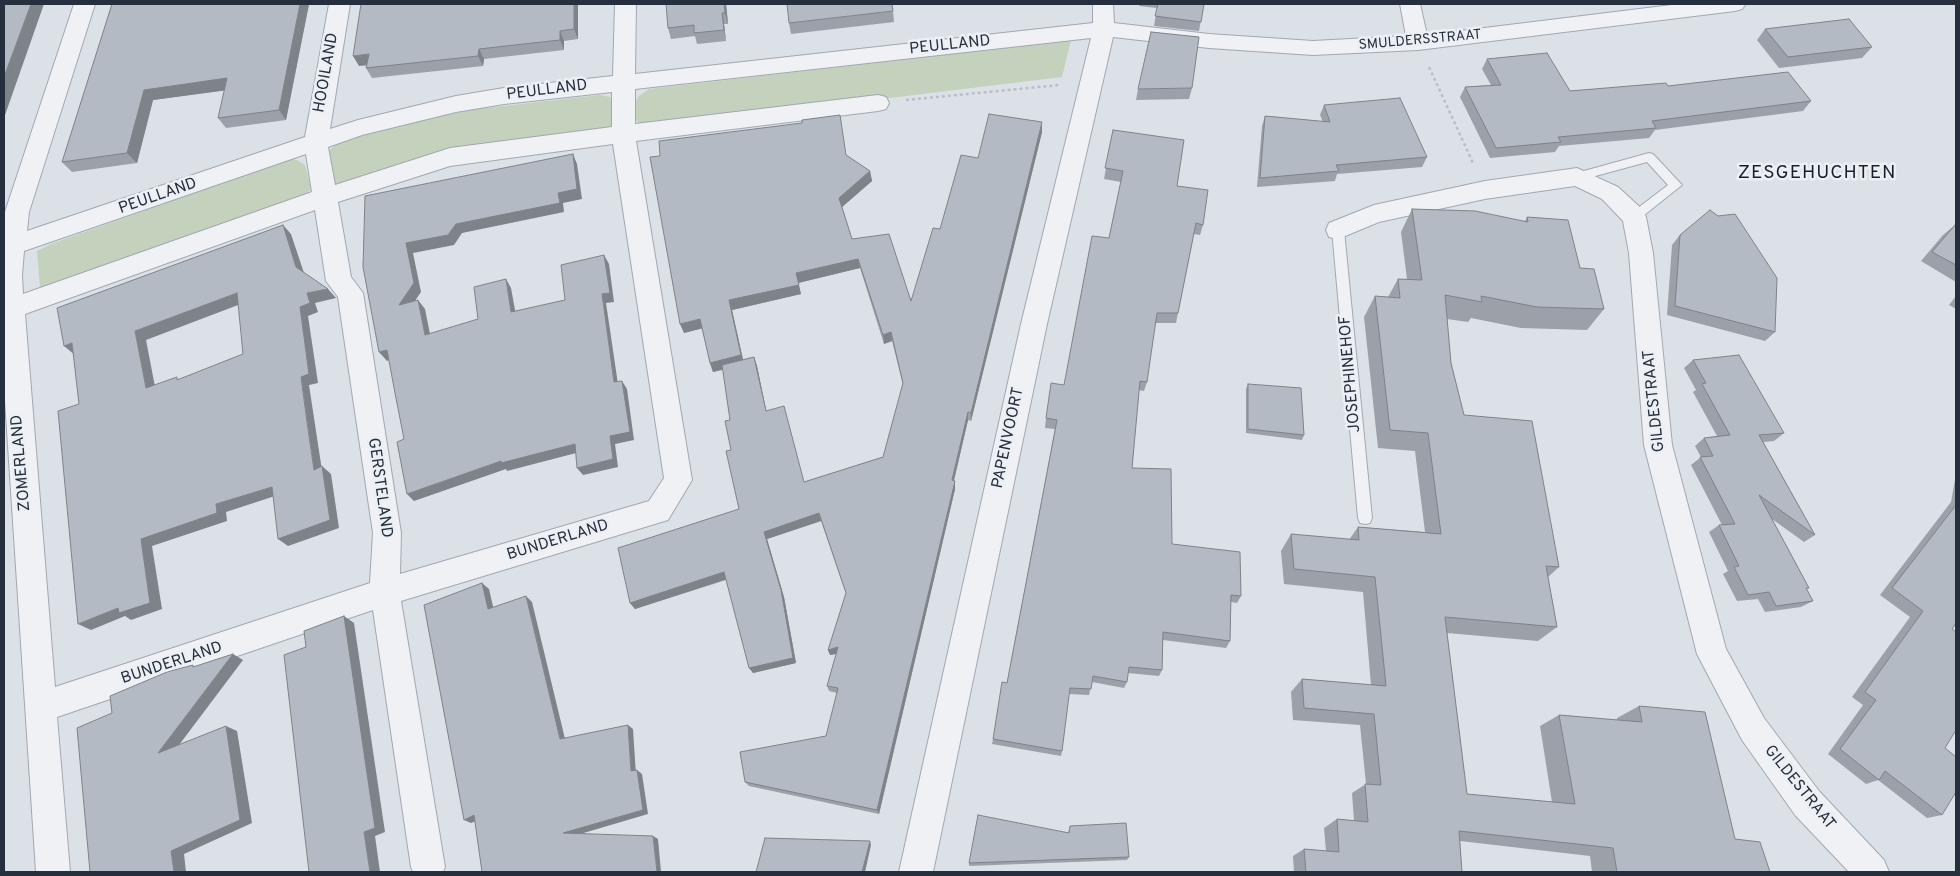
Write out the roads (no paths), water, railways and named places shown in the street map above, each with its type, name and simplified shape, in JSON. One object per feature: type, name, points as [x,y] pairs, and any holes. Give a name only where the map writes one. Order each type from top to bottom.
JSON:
[{"type":"street","name":"ZOMERLAND","points":[[53,872],[41,707],[7,310],[9,275],[7,247],[24,187],[84,4]]},
{"type":"street","name":"HOOILAND","points":[[316,143],[339,4]]},
{"type":"street","name":"BUNDERLAND","points":[[41,707],[385,592],[658,511],[678,480],[623,135],[626,4]]},
{"type":"street","points":[[1410,4],[1418,44]]},
{"type":"street","name":"SMULDERSSTRAAT","points":[[1103,16],[1209,42],[1313,48],[1418,44],[1735,4]]},
{"type":"street","name":"PEULLAND","points":[[7,247],[358,128],[456,104],[1103,16]]},
{"type":"street","name":"PAPENVOORT","points":[[916,872],[1034,324],[1092,82],[1103,16]]},
{"type":"street","points":[[7,310],[325,197],[422,164],[450,157],[878,103]]},
{"type":"street","name":"GERSTELAND","points":[[316,143],[339,281],[350,293],[387,533],[385,592],[428,866]]},
{"type":"street","points":[[1338,230],[1374,214],[1485,190],[1578,177],[1610,193],[1634,217]]},
{"type":"street","name":"GILDESTRAAT","points":[[1634,217],[1641,253],[1658,445],[1712,654],[1763,744],[1807,803],[1872,872]]},
{"type":"lane","points":[[1578,177],[1650,157],[1676,185],[1634,217]]},
{"type":"lane","name":"JOSEPHINEHOF","points":[[1338,230],[1365,518]]},
{"type":"district","name":"ZESGEHUCHTEN","points":[[1817,174]]}]
